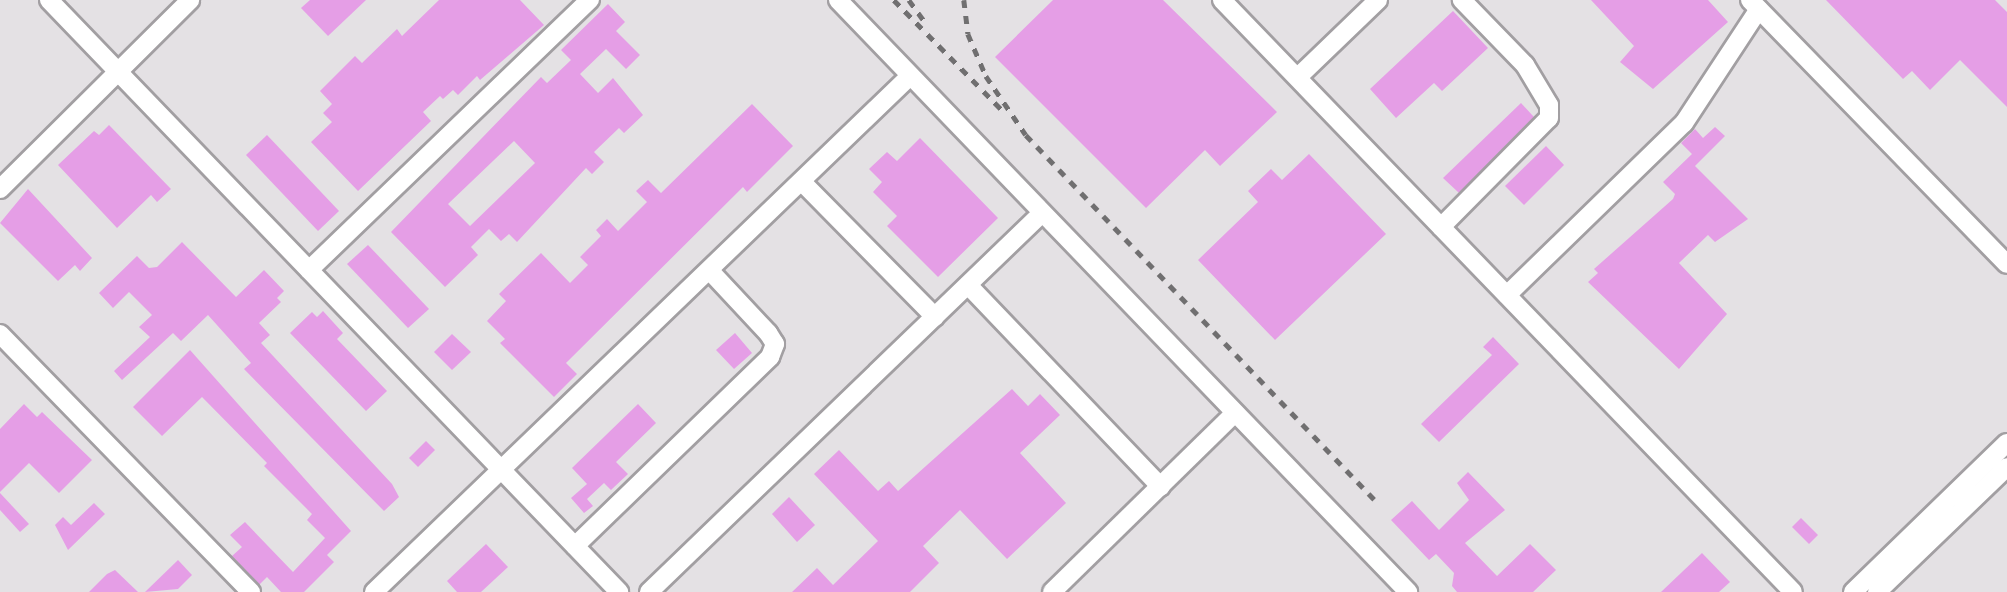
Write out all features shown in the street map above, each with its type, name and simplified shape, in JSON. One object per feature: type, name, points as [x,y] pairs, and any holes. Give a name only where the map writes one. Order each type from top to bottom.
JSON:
[{"type":"lane","points":[[49,0],[619,592]]},
{"type":"lane","points":[[0,189],[190,0]]},
{"type":"lane","points":[[309,270],[591,0]]},
{"type":"lane","points":[[838,0],[1408,592]]},
{"type":"lane","points":[[1222,0],[1793,592]]},
{"type":"lane","points":[[1298,77],[1378,0]]},
{"type":"lane","points":[[1441,227],[1549,118],[1549,105],[1525,64],[1462,0]]},
{"type":"lane","points":[[1507,296],[1684,123],[1755,5],[2007,264]]},
{"type":"lane","points":[[374,592],[803,183],[910,76]]},
{"type":"lane","points":[[803,183],[935,317]]},
{"type":"lane","points":[[649,592],[1042,213]]},
{"type":"lane","points":[[574,546],[770,357],[775,344],[768,333],[710,272]]},
{"type":"lane","points":[[968,285],[1161,487]]},
{"type":"lane","points":[[0,334],[251,592]]},
{"type":"lane","points":[[1052,592],[1235,413]]},
{"type":"lane","points":[[1853,592],[2007,442]]},
{"type":"lane","points":[[1877,592],[2007,467]]},
{"type":"building","points":[[310,0],[366,0],[328,36],[301,8]]},
{"type":"building","points":[[439,0],[520,0],[544,25],[480,80],[477,76],[458,95],[453,90],[443,99],[440,96],[423,112],[431,121],[358,191],[311,142],[332,122],[323,113],[332,104],[320,91],[355,56],[362,63],[397,29],[402,36]]},
{"type":"building","points":[[1053,0],[1163,0],[1277,112],[1220,166],[1205,150],[1146,208],[995,57]]},
{"type":"building","points":[[1591,0],[1708,0],[1728,22],[1653,89],[1620,62],[1634,46]]},
{"type":"building","points":[[1826,0],[1995,0],[2007,12],[2007,107],[1960,60],[1930,90],[1912,71],[1903,79]]},
{"type":"building","points":[[608,4],[625,22],[616,31],[640,55],[626,69],[606,49],[580,74],[598,93],[613,78],[643,115],[624,133],[619,128],[594,152],[604,162],[592,174],[586,168],[517,242],[509,234],[501,241],[489,229],[471,247],[478,255],[445,287],[391,232],[541,77],[547,83],[571,60],[561,50]],"holes":[[[514,141],[535,163],[470,226],[448,204]]]},
{"type":"building","points":[[1453,11],[1488,48],[1442,91],[1434,83],[1396,118],[1370,89]]},
{"type":"building","points":[[1521,103],[1534,117],[1459,193],[1443,178]]},
{"type":"building","points":[[752,104],[793,146],[747,192],[743,187],[566,363],[577,374],[554,397],[500,343],[505,339],[487,321],[506,301],[499,294],[541,253],[570,283],[588,265],[580,257],[601,236],[596,230],[607,219],[618,231],[647,202],[636,191],[648,180],[661,193]]},
{"type":"building","points":[[109,125],[171,189],[157,202],[151,195],[117,228],[58,165],[94,131],[99,135]]},
{"type":"building","points":[[1715,127],[1725,136],[1695,166],[1748,219],[1715,242],[1708,235],[1679,263],[1727,314],[1679,369],[1588,282],[1598,273],[1594,269],[1673,199],[1675,194],[1663,182],[1692,154],[1681,143],[1695,129],[1703,138]]},
{"type":"building","points":[[267,135],[339,211],[318,231],[246,155]]},
{"type":"building","points":[[920,138],[998,218],[938,277],[887,226],[897,216],[873,192],[882,182],[869,169],[887,152],[897,161]]},
{"type":"building","points":[[1546,146],[1564,165],[1524,205],[1505,186]]},
{"type":"building","points":[[1309,154],[1386,234],[1275,340],[1198,260],[1258,202],[1248,191],[1271,169],[1282,180]]},
{"type":"building","points":[[28,189],[92,258],[80,271],[75,265],[58,281],[0,223]]},
{"type":"building","points":[[182,242],[236,297],[264,270],[284,291],[277,298],[281,302],[259,323],[270,335],[261,343],[392,484],[399,497],[384,511],[244,369],[251,363],[208,315],[181,341],[173,333],[122,380],[114,371],[150,337],[139,327],[152,315],[129,292],[113,308],[99,293],[137,256],[149,268],[157,267]]},
{"type":"building","points":[[368,245],[429,309],[408,328],[347,264]]},
{"type":"building","points":[[323,311],[343,333],[337,339],[387,391],[366,411],[290,333],[312,312],[317,317]]},
{"type":"building","points":[[735,333],[752,353],[734,369],[716,350]]},
{"type":"building","points":[[452,334],[471,352],[452,370],[434,352]]},
{"type":"building","points":[[1493,337],[1519,364],[1439,442],[1421,424],[1492,355],[1483,347]]},
{"type":"building","points":[[190,350],[351,531],[327,555],[334,562],[304,592],[281,592],[267,577],[259,585],[232,556],[242,547],[230,535],[245,522],[293,572],[325,538],[307,520],[312,514],[264,466],[267,463],[202,397],[162,436],[133,407]]},
{"type":"building","points":[[1012,389],[1028,406],[1040,394],[1060,415],[1020,453],[1066,503],[1007,559],[960,510],[923,546],[939,563],[910,592],[792,592],[817,568],[833,585],[878,541],[814,474],[839,450],[878,491],[889,481],[898,491]]},
{"type":"building","points":[[24,404],[37,417],[42,412],[92,460],[59,493],[29,463],[0,492],[0,429]]},
{"type":"building","points":[[638,404],[656,423],[616,462],[628,474],[611,490],[604,483],[587,499],[593,506],[584,513],[571,498],[587,484],[572,468]]},
{"type":"building","points":[[426,441],[435,450],[418,467],[409,458]]},
{"type":"building","points":[[1468,472],[1505,510],[1465,543],[1497,576],[1530,544],[1556,570],[1533,592],[1457,592],[1452,586],[1454,573],[1436,554],[1429,560],[1391,520],[1412,501],[1439,530],[1469,500],[1457,483]]},
{"type":"building","points":[[0,493],[29,524],[20,532],[0,510]]},
{"type":"building","points":[[789,497],[815,525],[797,542],[772,514]]},
{"type":"building","points":[[94,503],[105,514],[68,550],[55,525],[63,517],[71,525]]},
{"type":"building","points":[[1801,518],[1818,535],[1809,544],[1792,527]]},
{"type":"building","points":[[486,544],[508,567],[481,592],[457,592],[447,581]]},
{"type":"building","points":[[1702,553],[1730,582],[1719,592],[1661,592]]},
{"type":"building","points":[[178,560],[192,575],[178,589],[145,592]]},
{"type":"building","points":[[115,570],[138,592],[89,592],[107,574]]},
{"type":"railway","points":[[894,0],[1003,111]]},
{"type":"railway","points":[[909,0],[925,22]]},
{"type":"railway","points":[[964,0],[968,34],[986,76],[1026,135],[1374,499]]}]
